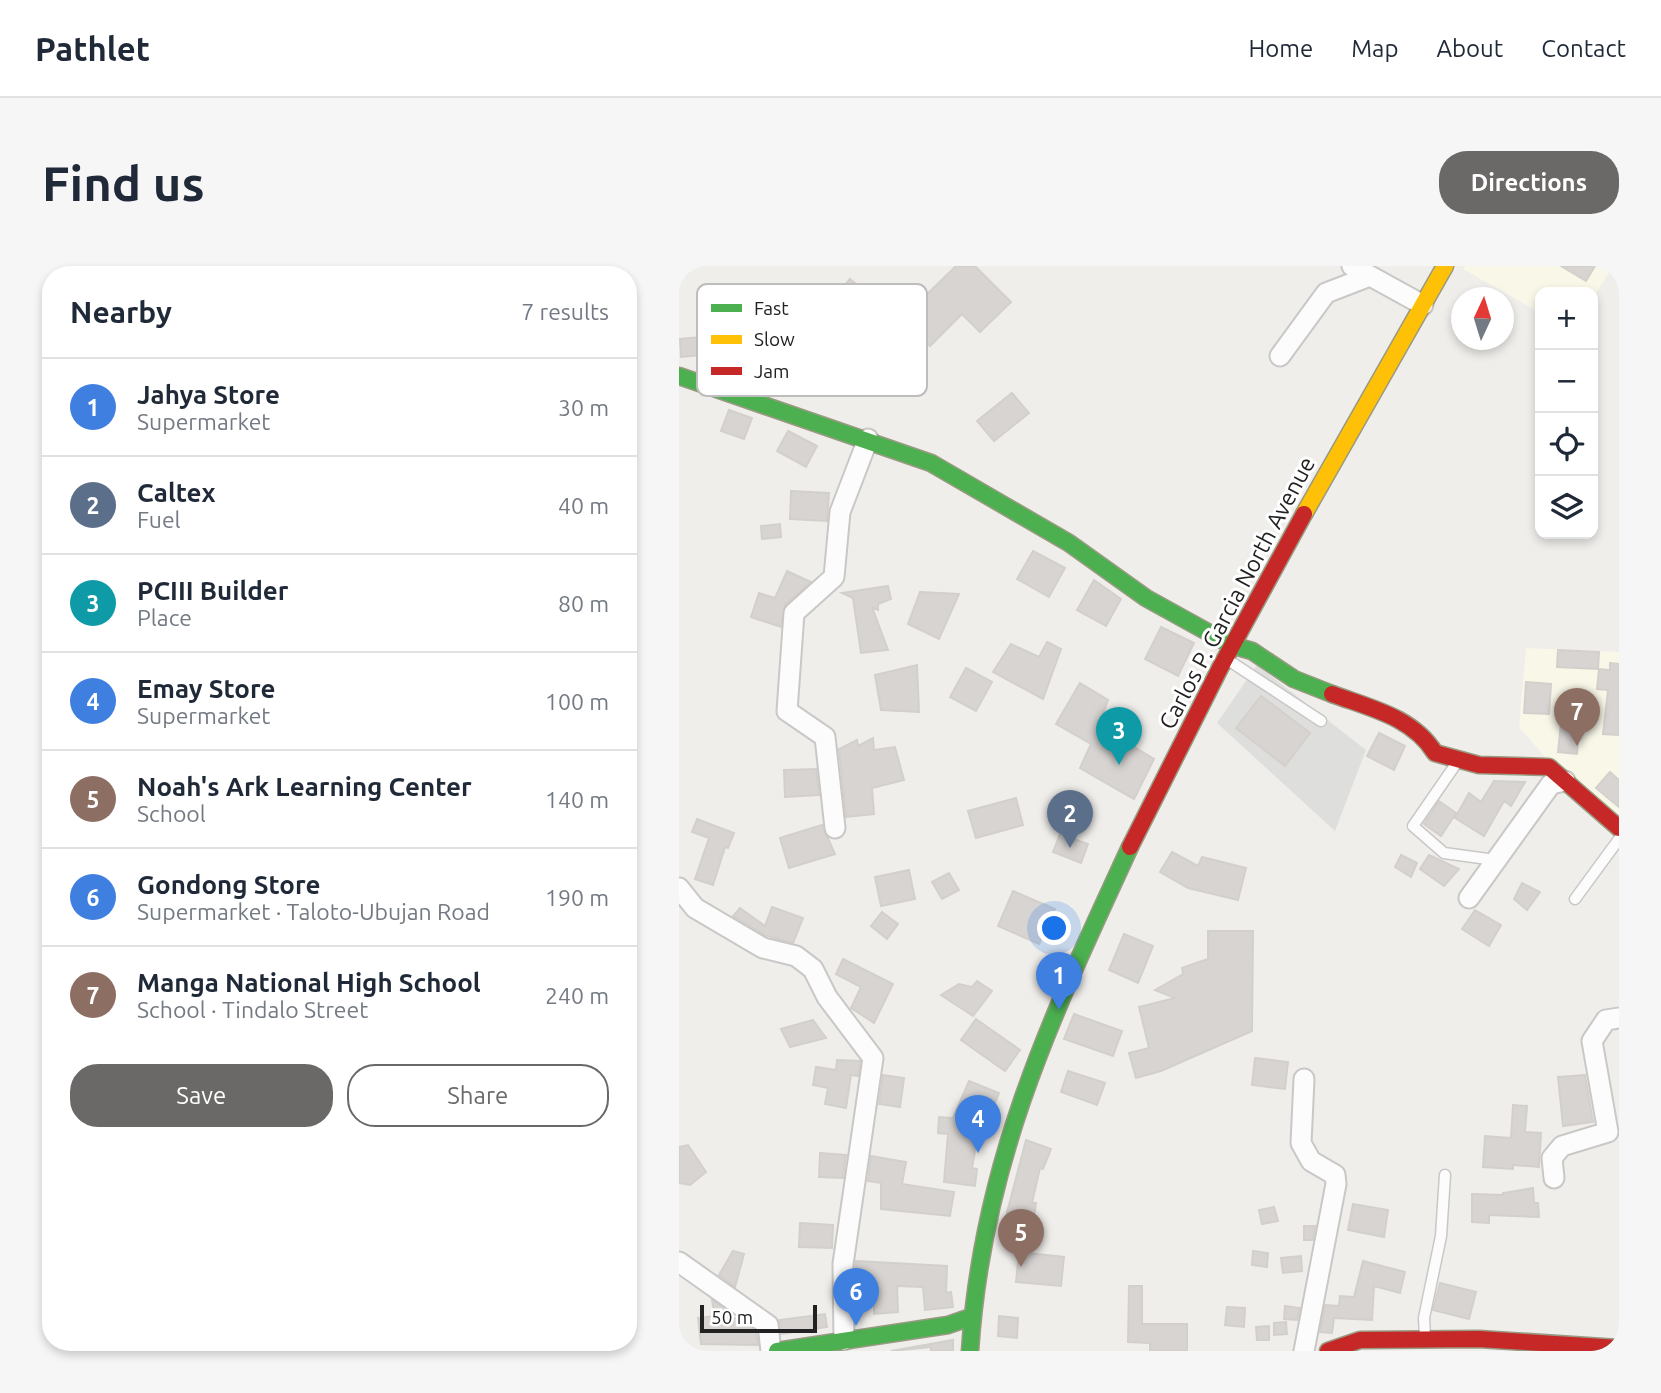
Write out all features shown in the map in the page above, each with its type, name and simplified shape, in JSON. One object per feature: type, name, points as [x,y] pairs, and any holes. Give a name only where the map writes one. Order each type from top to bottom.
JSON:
[{"type":"main road","name":"Carlos P. Garcia North Avenue","points":[[970,1351],[971,1317],[988,1211],[1021,1093],[1128,851],[1228,651],[1445,266]]},
{"type":"main road","points":[[679,376],[697,382]]},
{"type":"main road","points":[[735,396],[869,439],[931,463],[1069,543],[1146,598],[1228,651],[1252,651],[1294,679],[1400,720],[1424,734],[1435,753],[1458,761],[1510,767],[1532,764],[1549,767],[1619,828]]},
{"type":"main road","points":[[777,1351],[947,1325],[971,1317]]},
{"type":"main road","points":[[1328,1351],[1360,1340],[1619,1348]]},
{"type":"street","points":[[1352,266],[1423,305]]},
{"type":"street","points":[[1280,356],[1326,293],[1370,276]]},
{"type":"street","points":[[835,828],[825,737],[787,711],[794,613],[834,577],[840,512],[869,439]]},
{"type":"street","points":[[1469,898],[1551,784],[1565,781]]},
{"type":"street","points":[[679,888],[695,908],[706,915],[764,948],[796,956],[813,970],[827,997],[873,1058],[843,1264],[844,1340]]},
{"type":"street","points":[[1554,1178],[1552,1158],[1562,1146],[1608,1132],[1592,1041],[1606,1020],[1619,1018]]},
{"type":"street","points":[[1304,1079],[1301,1143],[1311,1161],[1335,1175],[1336,1184],[1304,1351]]},
{"type":"street","points":[[679,1262],[768,1325],[771,1351]]},
{"type":"lane","points":[[1228,651],[1321,721]]},
{"type":"lane","points":[[1458,761],[1413,826],[1444,853],[1495,860]]},
{"type":"lane","points":[[1575,900],[1619,838]]},
{"type":"lane","points":[[1425,1340],[1424,1318],[1441,1236],[1445,1175]]},
{"type":"shaded area","points":[[1465,266],[1613,266],[1598,290],[1598,287],[1535,287],[1535,310],[1514,298],[1514,287],[1494,287],[1463,269]]},
{"type":"shaded area","points":[[1526,648],[1619,652],[1619,825],[1553,766],[1519,727]]},
{"type":"shaded area","points":[[1257,665],[1366,750],[1335,831],[1217,723]]},
{"type":"building","points":[[956,266],[975,266],[1011,302],[980,332],[962,314],[930,346],[927,343],[927,294]]},
{"type":"building","points":[[1561,266],[1595,266],[1586,281]]},
{"type":"building","points":[[697,337],[697,355],[681,357],[680,339]]},
{"type":"building","points":[[1012,393],[1029,413],[994,441],[977,421]]},
{"type":"building","points":[[729,410],[752,418],[744,439],[721,431]]},
{"type":"building","points":[[788,431],[817,446],[806,467],[777,451]]},
{"type":"building","points":[[791,491],[829,493],[827,521],[790,519]]},
{"type":"building","points":[[780,524],[781,537],[762,539],[761,526]]},
{"type":"building","points":[[1033,551],[1065,568],[1049,597],[1017,579]]},
{"type":"building","points":[[787,571],[811,582],[785,605],[781,627],[751,617],[759,593],[775,598]]},
{"type":"building","points":[[1094,580],[1121,599],[1106,626],[1077,610]]},
{"type":"building","points":[[888,586],[891,599],[878,604],[878,610],[872,607],[888,650],[861,653],[853,598],[842,593]]},
{"type":"building","points":[[920,592],[959,594],[939,639],[908,624]]},
{"type":"building","points":[[1161,627],[1194,643],[1178,676],[1145,659]]},
{"type":"building","points":[[1047,642],[1061,649],[1043,699],[993,672],[1011,644],[1039,657]]},
{"type":"building","points":[[1558,650],[1599,652],[1598,669],[1557,667]]},
{"type":"building","points":[[1610,663],[1619,664],[1619,735],[1603,734],[1608,690],[1597,689],[1599,669],[1610,670]]},
{"type":"building","points":[[917,665],[919,712],[881,710],[875,675]]},
{"type":"building","points":[[966,668],[992,682],[976,711],[950,697]]},
{"type":"building","points":[[1526,682],[1551,684],[1549,714],[1524,713]]},
{"type":"building","points":[[1080,683],[1108,700],[1101,719],[1120,729],[1116,736],[1154,759],[1134,799],[1080,768],[1091,744],[1056,724]]},
{"type":"building","points":[[1261,696],[1310,733],[1285,766],[1236,728]]},
{"type":"building","points":[[1562,714],[1580,716],[1577,754],[1558,752]]},
{"type":"building","points":[[1379,733],[1405,746],[1394,770],[1367,756]]},
{"type":"building","points":[[873,738],[874,750],[895,747],[904,780],[872,788],[874,814],[846,817],[839,749],[857,740],[858,746]]},
{"type":"building","points":[[816,769],[819,795],[785,797],[784,770]]},
{"type":"building","points":[[1610,772],[1619,780],[1619,807],[1596,788]]},
{"type":"building","points":[[1494,781],[1525,782],[1511,806],[1504,801],[1484,836],[1455,818],[1469,793],[1481,802]]},
{"type":"building","points":[[1016,798],[1023,825],[976,838],[968,811]]},
{"type":"building","points":[[1439,801],[1456,813],[1441,836],[1424,824]]},
{"type":"building","points":[[697,819],[734,833],[728,848],[725,847],[713,885],[695,879],[709,838],[692,832]]},
{"type":"building","points":[[822,825],[835,854],[789,868],[780,838]]},
{"type":"building","points":[[1060,834],[1088,844],[1081,863],[1053,852]]},
{"type":"building","points":[[1172,852],[1198,866],[1202,857],[1246,868],[1238,900],[1188,888],[1160,872]]},
{"type":"building","points":[[1401,855],[1417,863],[1411,877],[1395,867]]},
{"type":"building","points":[[1429,855],[1459,869],[1444,886],[1420,869]]},
{"type":"building","points":[[909,870],[915,899],[881,906],[875,877]]},
{"type":"building","points":[[949,873],[959,890],[942,899],[932,882]]},
{"type":"building","points":[[1522,883],[1540,892],[1527,910],[1514,899]]},
{"type":"building","points":[[1013,891],[1055,909],[1039,944],[998,926]]},
{"type":"building","points":[[772,907],[803,918],[793,943],[765,935],[733,916],[740,908],[765,926]]},
{"type":"building","points":[[1475,910],[1501,925],[1489,946],[1462,929]]},
{"type":"building","points":[[882,912],[898,924],[887,939],[871,926]]},
{"type":"building","points":[[1208,931],[1253,931],[1252,1031],[1161,1071],[1136,1078],[1129,1053],[1149,1048],[1139,1007],[1175,998],[1155,990],[1183,974],[1182,968],[1208,959]]},
{"type":"building","points":[[1124,934],[1153,946],[1138,983],[1109,970]]},
{"type":"building","points":[[843,959],[893,984],[874,1023],[851,1008],[861,987],[836,974]]},
{"type":"building","points":[[977,981],[992,991],[973,1016],[941,995],[959,984],[972,987]]},
{"type":"building","points":[[1074,1014],[1122,1031],[1113,1056],[1064,1039]]},
{"type":"building","points":[[976,1019],[1020,1050],[1005,1071],[961,1040]]},
{"type":"building","points":[[813,1020],[826,1038],[790,1047],[781,1029]]},
{"type":"building","points":[[1255,1058],[1288,1062],[1285,1089],[1252,1085]]},
{"type":"building","points":[[837,1060],[860,1061],[858,1076],[851,1075],[846,1108],[825,1104],[828,1088],[813,1085],[816,1067],[836,1070]]},
{"type":"building","points":[[1068,1071],[1105,1083],[1097,1105],[1061,1092]]},
{"type":"building","points":[[883,1075],[904,1078],[900,1107],[879,1104]]},
{"type":"building","points":[[1585,1075],[1593,1122],[1563,1126],[1558,1077]]},
{"type":"building","points":[[969,1081],[999,1093],[988,1120],[981,1117],[972,1168],[977,1169],[975,1186],[944,1182],[948,1134],[938,1133],[939,1117],[953,1118]]},
{"type":"building","points":[[1513,1105],[1527,1106],[1525,1132],[1541,1133],[1539,1167],[1483,1167],[1485,1136],[1511,1138]]},
{"type":"building","points":[[1026,1140],[1051,1149],[1043,1169],[1040,1168],[1032,1203],[1036,1203],[1032,1228],[1004,1224]]},
{"type":"building","points":[[688,1145],[706,1172],[690,1185],[679,1183],[679,1147]]},
{"type":"building","points":[[820,1153],[846,1155],[843,1178],[819,1177]]},
{"type":"building","points":[[871,1156],[906,1162],[902,1184],[954,1192],[950,1216],[881,1209],[881,1183],[868,1181]]},
{"type":"building","points":[[1533,1188],[1539,1217],[1489,1215],[1489,1223],[1472,1222],[1472,1194],[1503,1195]]},
{"type":"building","points":[[1353,1204],[1388,1210],[1384,1237],[1348,1230]]},
{"type":"building","points":[[1274,1207],[1278,1221],[1262,1224],[1259,1210]]},
{"type":"building","points":[[800,1223],[833,1225],[832,1248],[799,1247]]},
{"type":"building","points":[[1304,1226],[1315,1226],[1313,1240],[1304,1240]]},
{"type":"building","points":[[733,1251],[744,1254],[735,1287],[719,1275]]},
{"type":"building","points":[[1253,1251],[1268,1253],[1267,1267],[1252,1265]]},
{"type":"building","points":[[1019,1252],[1064,1257],[1061,1286],[1016,1282]]},
{"type":"building","points":[[1301,1256],[1302,1271],[1283,1273],[1281,1258]]},
{"type":"building","points":[[856,1261],[947,1266],[946,1293],[951,1292],[953,1307],[925,1310],[923,1287],[897,1286],[898,1312],[874,1314],[874,1281],[855,1280]]},
{"type":"building","points":[[1363,1261],[1405,1272],[1400,1293],[1374,1286],[1372,1320],[1334,1318],[1332,1333],[1320,1332],[1325,1305],[1339,1306],[1340,1296],[1354,1297]]},
{"type":"building","points":[[1440,1283],[1476,1292],[1469,1319],[1433,1310]]},
{"type":"building","points":[[1129,1286],[1142,1286],[1142,1324],[1187,1324],[1187,1351],[1150,1351],[1150,1343],[1128,1342]]},
{"type":"building","points":[[712,1300],[729,1312],[731,1318],[737,1318],[756,1332],[758,1345],[701,1344],[698,1318],[715,1316]]},
{"type":"building","points":[[1285,1306],[1300,1308],[1297,1320],[1284,1319]]},
{"type":"building","points":[[1227,1307],[1245,1308],[1244,1327],[1225,1325]]},
{"type":"building","points":[[825,1314],[827,1327],[781,1334],[779,1320]]},
{"type":"building","points":[[999,1316],[1018,1318],[1017,1338],[998,1336]]},
{"type":"building","points":[[1286,1322],[1287,1334],[1274,1335],[1274,1323]]},
{"type":"building","points":[[1269,1326],[1269,1340],[1257,1340],[1256,1327]]},
{"type":"building","points":[[953,1340],[953,1351],[931,1351],[931,1347],[891,1351]]},
{"type":"traffic: fast","points":[[679,376],[697,382]]},
{"type":"traffic: fast","points":[[737,396],[931,463],[1069,543],[1146,598],[1231,645],[1252,651],[1294,679],[1332,694]]},
{"type":"traffic: fast","points":[[970,1351],[977,1282],[989,1216],[1005,1153],[1048,1031],[1130,847]]},
{"type":"traffic: fast","points":[[777,1351],[948,1325],[971,1317]]},
{"type":"traffic: slow","points":[[1304,514],[1445,266]]},
{"type":"traffic: jam","points":[[1130,847],[1220,668],[1304,514]]},
{"type":"traffic: jam","points":[[1332,694],[1403,722],[1426,741],[1435,753],[1479,765],[1549,767],[1619,828]]},
{"type":"traffic: jam","points":[[1328,1351],[1360,1340],[1479,1339],[1619,1348]]},
{"type":"place","name":"Manga National High School","points":[[1577,746]]},
{"type":"place","name":"PCIII Builder","points":[[1119,765]]},
{"type":"place","name":"Caltex","points":[[1070,848]]},
{"type":"place","name":"Jahya Store","points":[[1059,1010]]},
{"type":"place","name":"Emay Store","points":[[978,1153]]},
{"type":"place","name":"Noah's Ark Learning Center","points":[[1021,1267]]},
{"type":"place","name":"Gondong Store","points":[[856,1326]]}]
